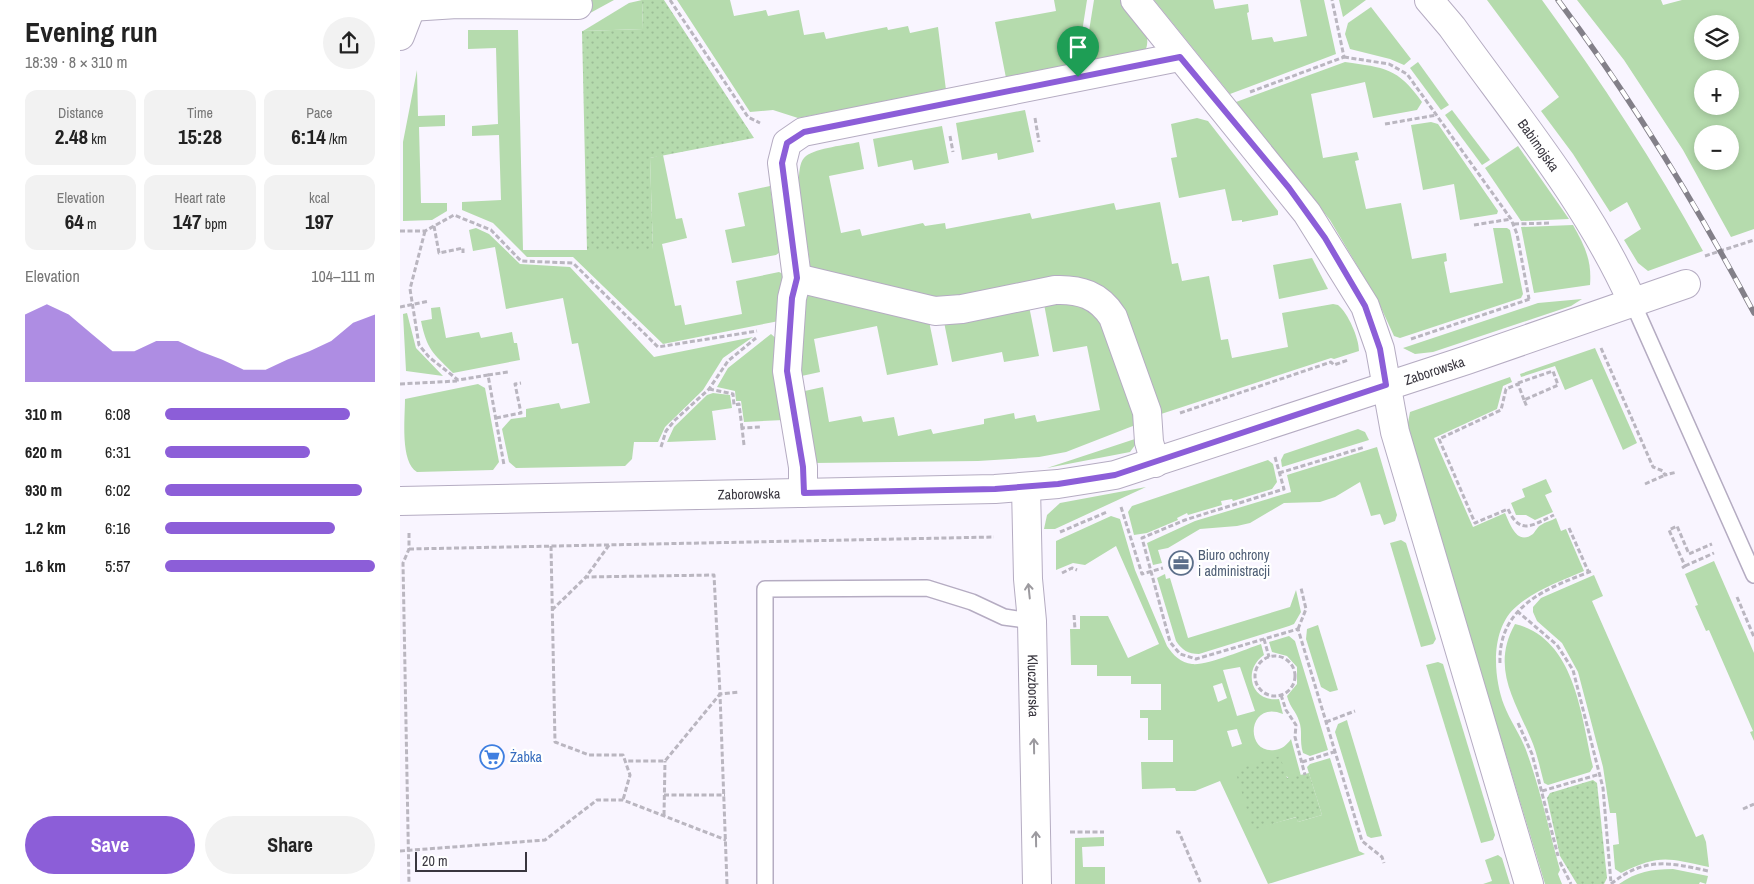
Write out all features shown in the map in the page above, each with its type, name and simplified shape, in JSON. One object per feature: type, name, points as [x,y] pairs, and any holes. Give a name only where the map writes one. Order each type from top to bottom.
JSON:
[{"type":"street","points":[[1135,0],[1289,188],[1325,238],[1365,306],[1380,349],[1396,432],[1529,884]]},
{"type":"street","name":"Babimojska","points":[[1430,0],[1452,27],[1582,208],[1616,268],[1632,301]]},
{"type":"street","points":[[400,36],[408,4],[578,5]]},
{"type":"street","points":[[804,493],[803,467],[787,364],[792,298],[797,278],[782,163],[787,143],[804,132],[1180,57]]},
{"type":"street","points":[[797,278],[935,311],[962,309],[1055,290],[1071,289],[1097,298],[1106,306],[1113,317],[1147,412],[1149,442],[1155,463]]},
{"type":"street","name":"Zaborowska","points":[[404,513],[804,493],[1026,487],[1115,475],[1467,360],[1632,301],[1686,284]]},
{"type":"street","name":"Kluczborska","points":[[1026,487],[1028,580],[1032,621],[1037,884]]},
{"type":"lane","points":[[1632,301],[1754,575]]},
{"type":"lane","points":[[765,884],[765,589],[927,588],[972,602],[1004,617],[1032,621]]},
{"type":"path","points":[[670,0],[748,117],[760,123]]},
{"type":"path","points":[[1332,0],[1344,57]]},
{"type":"path","points":[[697,50],[701,47]]},
{"type":"path","points":[[1243,94],[1344,57],[1398,67],[1406,74],[1437,115],[1512,219],[1530,299],[1408,340]]},
{"type":"path","points":[[1386,124],[1437,115]]},
{"type":"path","points":[[400,231],[426,231],[454,214],[491,230],[521,261],[573,263],[658,347],[759,333],[728,360],[709,389],[666,431],[661,447]]},
{"type":"path","points":[[1474,225],[1512,219]]},
{"type":"path","points":[[1514,224],[1552,223]]},
{"type":"path","points":[[434,226],[439,253],[463,248],[463,253]]},
{"type":"path","points":[[426,231],[410,289],[411,305],[419,345],[429,357],[458,380]]},
{"type":"path","points":[[1699,258],[1754,240]]},
{"type":"path","points":[[400,308],[429,301]]},
{"type":"path","points":[[1597,340],[1653,467],[1663,471],[1665,475]]},
{"type":"path","points":[[1177,414],[1331,362],[1334,365],[1355,357]]},
{"type":"path","points":[[1524,400],[1558,385],[1553,371],[1506,389],[1501,410],[1439,439],[1476,523],[1508,509],[1514,521],[1524,526],[1531,526],[1554,515]]},
{"type":"path","points":[[400,384],[458,380],[508,372]]},
{"type":"path","points":[[488,376],[504,466]]},
{"type":"path","points":[[1515,377],[1527,407]]},
{"type":"path","points":[[496,418],[521,413],[516,384],[521,383]]},
{"type":"path","points":[[709,389],[733,394],[734,405],[739,404],[744,445]]},
{"type":"path","points":[[742,428],[770,426]]},
{"type":"path","points":[[1298,629],[1196,659],[1180,654],[1170,642],[1142,538],[1185,520],[1284,489],[1279,471],[1372,444]]},
{"type":"path","points":[[1645,484],[1682,470]]},
{"type":"path","points":[[1059,533],[1121,506],[1142,574],[1163,568]]},
{"type":"path","points":[[404,513],[409,549],[403,563],[409,884]]},
{"type":"path","points":[[1714,543],[1689,554],[1676,526],[1669,530],[1683,567],[1717,551]]},
{"type":"path","points":[[1500,669],[1500,658],[1508,622],[1517,611],[1540,594],[1591,572],[1569,528]]},
{"type":"path","points":[[409,549],[1001,536]]},
{"type":"path","points":[[552,610],[586,577],[609,545]]},
{"type":"path","points":[[551,546],[554,742],[589,755],[624,755],[630,775],[624,800]]},
{"type":"path","points":[[586,577],[714,575],[727,884]]},
{"type":"path","points":[[1301,588],[1306,609],[1298,629],[1362,842],[1382,857],[1384,863]]},
{"type":"path","points":[[1517,611],[1557,645],[1573,670],[1600,774],[1611,884],[1630,871],[1658,863],[1674,863],[1708,871]]},
{"type":"path","points":[[1074,615],[1074,629]]},
{"type":"path","points":[[1264,639],[1270,657]]},
{"type":"path","points":[[1270,657],[1283,658],[1289,661],[1295,673],[1292,686],[1281,695],[1268,695],[1256,682],[1255,676],[1259,664],[1270,657]]},
{"type":"path","points":[[664,815],[665,761],[720,694],[765,689]]},
{"type":"path","points":[[1281,695],[1286,710],[1296,726],[1295,737],[1306,775]]},
{"type":"path","points":[[1326,722],[1355,711]]},
{"type":"path","points":[[1514,717],[1532,754],[1559,857],[1563,870],[1571,884]]},
{"type":"path","points":[[1302,762],[1335,752]]},
{"type":"path","points":[[625,761],[665,761]]},
{"type":"path","points":[[1542,791],[1600,774]]},
{"type":"path","points":[[664,795],[724,795]]},
{"type":"path","points":[[400,851],[545,840],[597,800],[624,800],[726,840]]},
{"type":"path","points":[[1743,809],[1754,804]]},
{"type":"path","points":[[1073,832],[1104,832]]},
{"type":"path","points":[[1176,832],[1179,832],[1201,884]]},
{"type":"green space","points":[[581,0],[614,0],[581,18]]},
{"type":"green space","points":[[642,0],[643,29],[583,31],[629,3]]},
{"type":"green space","points":[[642,0],[664,0],[754,138],[650,158],[653,250],[587,251],[582,31],[643,29]]},
{"type":"green space","points":[[677,0],[730,0],[734,16],[766,10],[768,16],[799,10],[804,35],[824,32],[826,39],[887,27],[888,30],[908,26],[910,33],[938,27],[946,90],[798,118],[773,110],[750,112]]},
{"type":"green space","points":[[1054,0],[1087,0],[1077,64],[1006,78],[995,22],[1056,11]]},
{"type":"green space","points":[[1094,0],[1121,0],[1136,16],[1144,29],[1147,35],[1146,49],[1142,52],[1084,62]]},
{"type":"green space","points":[[1154,0],[1213,0],[1215,9],[1248,4],[1249,12],[1247,13],[1252,40],[1272,37],[1274,42],[1307,36],[1300,0],[1324,0],[1336,54],[1230,94]]},
{"type":"green space","points":[[1339,0],[1366,0],[1343,17]]},
{"type":"green space","points":[[1487,0],[1542,0],[1627,123],[1703,251],[1648,271],[1638,263],[1624,240],[1641,229],[1627,202],[1610,212],[1573,154],[1541,111],[1559,97]]},
{"type":"green space","points":[[1577,0],[1661,0],[1663,5],[1682,0],[1754,0],[1754,229],[1731,237],[1694,170],[1739,170],[1739,125],[1694,125],[1694,170],[1624,60]]},
{"type":"green space","points":[[1371,7],[1411,59],[1404,65],[1390,59],[1350,49],[1345,34],[1348,23]]},
{"type":"green space","points":[[468,30],[518,30],[523,250],[653,250],[650,158],[663,155],[676,219],[682,218],[687,238],[662,244],[675,306],[681,305],[685,325],[742,314],[736,281],[779,272],[783,274],[779,321],[663,344],[573,257],[527,257],[493,223],[462,210],[462,202],[501,200],[499,135],[472,136],[472,126],[498,124],[496,48],[468,49]]},
{"type":"green space","points":[[1345,62],[1389,71],[1405,82],[1422,102],[1417,110],[1373,118],[1365,82],[1311,94],[1323,158],[1357,152],[1359,160],[1355,161],[1366,209],[1401,203],[1412,259],[1446,253],[1447,261],[1444,262],[1450,293],[1503,283],[1493,228],[1507,228],[1510,230],[1523,294],[1521,298],[1400,338],[1394,336],[1377,299],[1330,220],[1236,102]]},
{"type":"green space","points":[[1418,62],[1449,105],[1441,110],[1410,68]]},
{"type":"green space","points":[[417,70],[418,116],[445,115],[445,126],[419,127],[421,203],[447,203],[447,211],[432,220],[403,221],[403,142]]},
{"type":"green space","points":[[1025,110],[1034,152],[998,160],[997,153],[962,160],[956,123]]},
{"type":"green space","points":[[1452,110],[1490,160],[1482,165],[1445,115]]},
{"type":"green space","points":[[1197,118],[1208,121],[1278,211],[1278,215],[1242,222],[1242,220],[1232,221],[1225,189],[1179,198],[1171,158],[1177,157],[1171,124]]},
{"type":"green space","points":[[1431,122],[1438,124],[1498,211],[1497,214],[1460,220],[1454,184],[1423,190],[1411,125]]},
{"type":"green space","points":[[942,126],[949,163],[914,170],[912,160],[878,167],[873,139]]},
{"type":"green space","points":[[859,142],[864,169],[829,176],[841,233],[860,229],[862,236],[923,223],[925,226],[945,223],[946,229],[1030,213],[1032,219],[1114,203],[1116,210],[1160,202],[1172,264],[1178,263],[1182,281],[1209,276],[1221,340],[1228,339],[1232,358],[1288,347],[1282,313],[1333,304],[1338,305],[1342,309],[1349,320],[1357,339],[1359,351],[1334,359],[1331,358],[1158,415],[1111,301],[948,301],[810,268],[799,191],[801,164],[806,156],[811,153]]},
{"type":"green space","points":[[1518,146],[1569,219],[1521,221],[1485,168]]},
{"type":"green space","points":[[770,186],[780,252],[776,255],[732,263],[725,230],[745,226],[738,193]]},
{"type":"green space","points":[[1573,225],[1589,261],[1590,285],[1534,293],[1521,227]]},
{"type":"green space","points":[[476,228],[489,234],[520,264],[570,267],[654,357],[753,337],[723,358],[703,390],[665,427],[658,442],[634,442],[632,459],[625,466],[516,468],[509,462],[502,429],[511,419],[526,417],[526,409],[559,403],[561,409],[590,403],[578,343],[572,344],[563,298],[506,309],[495,247],[473,251],[469,230]]},
{"type":"green space","points":[[1312,258],[1328,289],[1279,299],[1273,265]]},
{"type":"green space","points":[[807,291],[929,321],[938,365],[887,375],[877,326],[814,339],[820,372],[797,377],[799,306]]},
{"type":"green space","points":[[1056,298],[1099,312],[1138,424],[1066,452],[1039,457],[978,461],[814,463],[800,392],[823,387],[829,422],[861,416],[863,422],[894,417],[898,436],[931,429],[933,434],[984,424],[984,419],[1014,413],[1015,419],[1035,415],[1037,422],[1100,410],[1087,346],[1053,352],[1044,304]]},
{"type":"green space","points":[[1582,299],[1571,306],[1433,352],[1415,354],[1403,348],[1538,303]]},
{"type":"green space","points":[[1029,306],[1039,356],[1004,362],[1002,352],[952,362],[944,322]]},
{"type":"green space","points":[[440,307],[446,338],[479,332],[481,338],[512,332],[514,343],[517,343],[520,360],[453,373],[440,361],[428,345],[421,321],[432,319],[431,308]]},
{"type":"green space","points":[[407,313],[416,348],[443,376],[406,371],[403,314]]},
{"type":"green space","points":[[771,334],[778,340],[784,420],[744,422],[741,401],[736,401],[735,391],[717,387],[728,368]]},
{"type":"green space","points":[[1595,348],[1637,443],[1623,450],[1592,379],[1565,390],[1555,366],[1521,377],[1520,374]]},
{"type":"green space","points":[[1510,377],[1512,382],[1503,386],[1497,409],[1434,438],[1473,527],[1505,513],[1518,536],[1527,537],[1544,523],[1556,518],[1561,531],[1566,529],[1584,571],[1541,590],[1517,606],[1508,615],[1502,627],[1496,653],[1500,693],[1506,711],[1524,744],[1531,764],[1560,870],[1558,874],[1562,884],[1545,884],[1407,428],[1410,412]]},
{"type":"green space","points":[[478,384],[485,388],[499,462],[493,470],[417,472],[408,459],[406,450],[404,428],[405,399]]},
{"type":"green space","points":[[713,393],[730,395],[732,408],[712,411],[716,440],[667,442],[674,427],[707,395]]},
{"type":"green space","points":[[1358,429],[1365,432],[1369,440],[1282,467],[1281,460],[1284,454]]},
{"type":"green space","points":[[1141,437],[1130,452],[1047,468]]},
{"type":"green space","points":[[1377,447],[1397,515],[1395,521],[1384,525],[1380,514],[1371,516],[1360,482],[1335,497],[1320,502],[1284,503],[1250,523],[1200,529],[1168,548],[1158,550],[1162,563],[1153,565],[1147,543],[1195,521],[1291,492],[1287,475]]},
{"type":"green space","points":[[1268,460],[1273,464],[1277,482],[1272,489],[1233,501],[1232,499],[1221,501],[1222,505],[1188,515],[1187,513],[1177,518],[1178,520],[1147,533],[1134,535],[1128,512],[1132,506]]},
{"type":"green space","points":[[1546,479],[1552,492],[1545,495],[1553,512],[1535,520],[1526,515],[1516,515],[1511,503],[1525,497],[1522,489]]},
{"type":"green space","points":[[1146,487],[1055,529],[1044,529],[1047,515],[1060,503]]},
{"type":"green space","points":[[1111,516],[1120,519],[1135,570],[1167,646],[1184,662],[1198,664],[1207,662],[1261,644],[1264,655],[1257,661],[1253,669],[1253,684],[1256,691],[1262,696],[1269,699],[1279,699],[1283,714],[1271,711],[1262,714],[1256,720],[1254,737],[1258,744],[1265,749],[1275,750],[1280,749],[1291,739],[1301,776],[1290,779],[1286,776],[1253,829],[1297,817],[1298,822],[1322,815],[1307,767],[1310,764],[1330,758],[1359,851],[1365,854],[1268,884],[1220,781],[1195,791],[1176,791],[1175,788],[1142,789],[1141,762],[1173,762],[1173,740],[1148,740],[1148,718],[1140,718],[1140,710],[1161,710],[1161,684],[1131,684],[1131,676],[1097,676],[1097,665],[1071,665],[1070,629],[1080,629],[1080,616],[1108,616],[1128,658],[1159,644],[1116,546],[1085,565],[1073,563],[1056,570],[1056,541]],"holes":[[[1240,667],[1255,711],[1237,716],[1223,670]],[[1222,683],[1227,698],[1218,702],[1213,686]],[[1237,729],[1242,744],[1232,747],[1227,731]]]},
{"type":"green space","points":[[1401,540],[1406,543],[1436,639],[1433,644],[1421,647],[1390,543]]},
{"type":"green space","points":[[1714,561],[1754,653],[1754,741],[1750,732],[1753,731],[1709,630],[1706,631],[1695,606],[1698,605],[1685,574]]},
{"type":"green space","points":[[1165,574],[1166,579],[1170,578],[1188,638],[1290,607],[1296,590],[1301,612],[1294,624],[1289,626],[1199,654],[1188,652],[1176,641],[1157,578]]},
{"type":"green space","points":[[1594,575],[1603,596],[1592,601],[1696,837],[1703,834],[1706,842],[1709,867],[1664,859],[1645,863],[1621,873],[1615,869],[1613,845],[1619,844],[1616,813],[1610,813],[1603,767],[1578,672],[1562,643],[1537,621],[1533,612],[1533,607],[1541,598]]},
{"type":"green space","points":[[1515,624],[1535,632],[1551,646],[1563,663],[1579,704],[1593,767],[1590,772],[1548,785],[1544,783],[1535,750],[1512,696],[1505,669],[1505,654],[1508,640]]},
{"type":"green space","points":[[1318,625],[1338,690],[1330,692],[1321,687],[1306,639],[1307,629]]},
{"type":"green space","points":[[1289,636],[1295,641],[1328,750],[1310,756],[1303,753],[1300,725],[1287,696],[1297,684],[1297,667],[1287,656],[1272,652],[1269,642]]},
{"type":"green space","points":[[1438,662],[1443,664],[1495,835],[1493,840],[1481,843],[1426,665]]},
{"type":"green space","points":[[1347,720],[1382,836],[1371,838],[1367,836],[1335,732],[1338,724]]},
{"type":"green space","points":[[1280,756],[1287,778],[1309,773],[1322,815],[1298,822],[1296,817],[1253,830],[1235,770]]},
{"type":"green space","points":[[1593,780],[1597,783],[1607,878],[1604,884],[1577,884],[1560,856],[1547,798],[1550,793]]},
{"type":"green space","points":[[1104,837],[1104,846],[1082,847],[1083,867],[1105,867],[1105,884],[1075,884],[1075,838]]},
{"type":"green space","points":[[1498,855],[1502,858],[1510,884],[1483,884],[1492,881],[1485,860]]},
{"type":"green space","points":[[1673,869],[1708,876],[1706,884],[1700,882],[1699,884],[1619,884],[1644,872]]},
{"type":"railway","points":[[1558,0],[1612,75],[1662,153],[1754,313]]},
{"type":"place","name":"Biuro ochrony i administracji","points":[[1181,563]]},
{"type":"place","name":"Żabka","points":[[492,757]]},
{"type":"route","points":[[1180,57],[1289,188],[1325,238],[1358,291],[1376,332],[1386,385],[1115,475],[1058,484],[995,489],[804,493],[798,430],[787,371],[792,298],[797,278],[795,251],[782,163],[783,152],[787,143],[804,132],[1078,77],[1180,57]]}]
